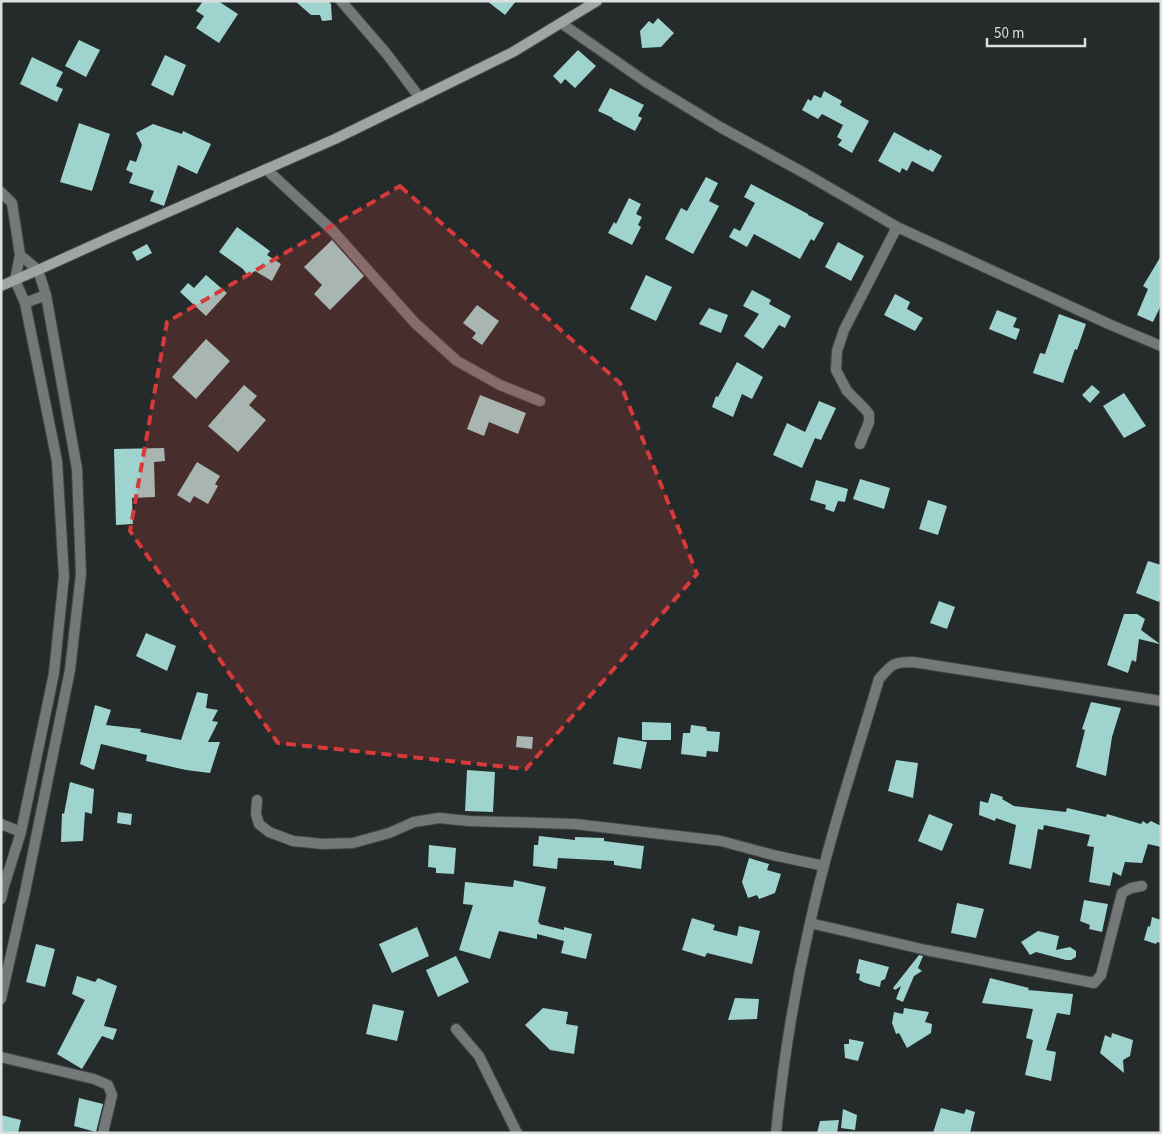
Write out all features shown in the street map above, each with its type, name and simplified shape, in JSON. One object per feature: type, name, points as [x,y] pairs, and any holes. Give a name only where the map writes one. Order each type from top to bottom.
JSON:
[{"type":"street","points":[[341,1],[386,53],[420,98]]},
{"type":"street","points":[[1,286],[120,232],[335,140],[513,52],[597,1]]},
{"type":"street","points":[[561,23],[646,82],[720,127],[897,227],[1161,346]]},
{"type":"street","points":[[266,169],[332,230],[415,323],[457,361],[500,385],[540,401]]},
{"type":"street","points":[[1,192],[12,203],[20,255],[15,280],[25,304],[57,461],[64,576],[54,673],[21,832],[1,899]]},
{"type":"street","points":[[860,444],[869,422],[869,414],[847,391],[836,370],[837,351],[844,330],[897,227]]},
{"type":"street","points":[[1,999],[26,892],[70,670],[82,574],[77,469],[46,295],[38,270],[20,255]]},
{"type":"street","points":[[25,304],[46,295]]},
{"type":"street","points":[[776,1133],[791,1011],[810,923],[824,866],[879,679],[887,669],[897,662],[913,662],[1161,702]]},
{"type":"street","points":[[257,800],[256,814],[259,824],[269,832],[293,841],[323,844],[353,843],[414,822],[439,818],[469,821],[575,824],[721,841],[824,866]]},
{"type":"street","points":[[1,824],[21,832]]},
{"type":"street","points":[[810,923],[926,950],[1094,982],[1101,975],[1122,893],[1131,888],[1142,886]]},
{"type":"street","points":[[456,1029],[479,1056],[516,1133]]},
{"type":"street","points":[[1,1057],[94,1079],[108,1086],[112,1095],[103,1133]]},
{"type":"highlighted area","points":[[400,186],[620,383],[697,574],[526,769],[278,743],[130,531],[167,322]]},
{"type":"building","points":[[203,1],[218,1],[238,14],[219,43],[196,28],[204,16],[196,11]]},
{"type":"building","points":[[295,1],[328,1],[331,4],[332,20],[322,21],[320,15],[311,15]]},
{"type":"building","points":[[487,1],[516,1],[505,15]]},
{"type":"building","points":[[658,18],[674,33],[661,47],[642,48],[640,31],[649,21],[653,24]]},
{"type":"building","points":[[79,40],[100,50],[86,77],[65,66]]},
{"type":"building","points":[[578,50],[596,66],[575,88],[565,79],[561,84],[553,76]]},
{"type":"building","points":[[165,55],[186,65],[173,96],[151,85]]},
{"type":"building","points":[[32,57],[63,72],[56,86],[63,89],[57,102],[20,84]]},
{"type":"building","points":[[610,88],[644,105],[638,116],[642,118],[635,131],[598,111]]},
{"type":"building","points":[[824,91],[842,101],[840,105],[869,121],[852,153],[838,145],[842,140],[837,137],[843,125],[822,114],[818,119],[802,110],[808,99],[811,101],[814,95],[821,98]]},
{"type":"building","points":[[79,123],[110,134],[92,191],[60,182]]},
{"type":"building","points":[[153,124],[182,134],[183,131],[211,144],[197,174],[178,165],[164,206],[150,201],[154,191],[129,183],[133,173],[126,170],[130,160],[136,162],[142,145],[136,133]]},
{"type":"building","points":[[894,132],[942,156],[933,172],[912,161],[907,171],[902,168],[900,173],[878,161]]},
{"type":"building","points":[[706,177],[718,183],[709,201],[719,206],[693,254],[665,239],[681,208],[687,211]]},
{"type":"building","points":[[751,184],[824,223],[814,241],[811,239],[800,259],[754,234],[747,247],[729,237],[734,228],[740,231],[755,203],[744,197]]},
{"type":"building","points":[[629,198],[641,204],[636,214],[642,217],[638,225],[641,227],[632,245],[608,233],[614,222],[616,224]]},
{"type":"building","points":[[237,227],[270,251],[267,255],[281,264],[272,281],[255,271],[248,276],[243,269],[219,252]]},
{"type":"building","points":[[332,240],[364,276],[330,310],[314,294],[322,285],[304,267]]},
{"type":"building","points":[[838,242],[864,256],[851,281],[825,267]]},
{"type":"building","points":[[147,244],[152,253],[137,261],[132,252]]},
{"type":"building","points":[[1161,256],[1161,305],[1153,322],[1137,315],[1148,289],[1143,286]]},
{"type":"building","points":[[206,275],[227,293],[206,316],[180,292],[188,283],[194,288]]},
{"type":"building","points":[[646,275],[672,287],[656,321],[630,309]]},
{"type":"building","points":[[752,290],[771,300],[769,304],[791,316],[785,328],[779,325],[763,349],[744,336],[759,314],[743,306]]},
{"type":"building","points":[[895,294],[910,302],[907,309],[923,318],[915,331],[884,315]]},
{"type":"building","points":[[477,305],[499,321],[482,345],[472,338],[476,333],[463,323]]},
{"type":"building","points":[[709,308],[728,315],[721,333],[699,324]]},
{"type":"building","points":[[997,310],[1017,318],[1013,327],[1020,329],[1016,340],[989,329]]},
{"type":"building","points":[[1059,314],[1086,324],[1063,383],[1033,373],[1040,353],[1045,354]]},
{"type":"building","points":[[206,339],[230,361],[196,399],[172,377]]},
{"type":"building","points":[[737,362],[763,377],[752,399],[742,394],[733,417],[712,407],[716,396],[718,397]]},
{"type":"building","points":[[244,385],[257,396],[249,405],[266,420],[238,452],[208,426]]},
{"type":"building","points":[[1092,385],[1100,392],[1090,403],[1082,395]]},
{"type":"building","points":[[1124,393],[1146,426],[1124,438],[1103,406]]},
{"type":"building","points":[[480,395],[526,413],[518,434],[489,422],[484,436],[467,429]]},
{"type":"building","points":[[819,401],[836,408],[821,440],[815,438],[802,468],[773,455],[787,423],[805,432]]},
{"type":"building","points":[[164,448],[165,461],[154,462],[155,497],[132,498],[133,524],[116,525],[114,449]]},
{"type":"building","points":[[197,462],[220,476],[215,484],[218,486],[208,504],[194,496],[190,503],[177,495]]},
{"type":"building","points":[[860,479],[890,488],[884,509],[853,499]]},
{"type":"building","points":[[816,480],[848,489],[845,502],[838,501],[834,512],[825,509],[826,505],[810,500]]},
{"type":"building","points":[[928,500],[947,506],[938,535],[919,529]]},
{"type":"building","points":[[1148,561],[1161,565],[1161,597],[1159,602],[1136,593]]},
{"type":"building","points":[[939,601],[955,607],[947,629],[930,623]]},
{"type":"building","points":[[1124,614],[1137,614],[1145,619],[1141,630],[1160,644],[1139,639],[1136,662],[1132,660],[1128,673],[1107,665]]},
{"type":"building","points":[[146,633],[176,646],[167,671],[136,656]]},
{"type":"building","points":[[197,692],[208,694],[206,708],[218,710],[212,721],[218,722],[208,742],[220,742],[210,773],[146,761],[147,755],[101,744],[94,770],[80,764],[95,705],[111,710],[106,725],[141,729],[140,732],[181,740]]},
{"type":"building","points":[[1091,702],[1121,708],[1112,737],[1106,776],[1076,767],[1085,730],[1082,729]]},
{"type":"building","points":[[642,722],[671,723],[671,740],[642,740]]},
{"type":"building","points":[[691,725],[706,727],[707,731],[720,732],[718,752],[707,751],[706,757],[681,754],[683,733],[690,733]]},
{"type":"building","points":[[517,736],[533,737],[532,749],[516,747]]},
{"type":"building","points":[[618,737],[647,742],[641,769],[613,764]]},
{"type":"building","points":[[896,760],[918,763],[913,798],[888,791]]},
{"type":"building","points":[[467,770],[495,772],[493,812],[465,811]]},
{"type":"building","points":[[70,782],[94,789],[92,814],[85,812],[83,841],[61,842],[62,813],[64,814]]},
{"type":"building","points":[[991,793],[1003,797],[1002,799],[1014,806],[1066,812],[1067,808],[1106,817],[1107,814],[1141,824],[1143,821],[1147,824],[1151,821],[1161,826],[1161,847],[1148,844],[1142,863],[1125,862],[1121,876],[1113,872],[1110,886],[1089,882],[1094,847],[1087,846],[1090,835],[1044,825],[1043,830],[1038,829],[1031,869],[1009,864],[1016,825],[996,818],[995,821],[979,815],[980,801],[988,803]]},
{"type":"building","points":[[118,812],[132,814],[131,825],[117,823]]},
{"type":"building","points":[[929,814],[953,824],[942,851],[918,841]]},
{"type":"building","points":[[539,836],[575,840],[575,837],[604,838],[604,841],[644,846],[641,869],[614,865],[614,861],[558,858],[557,869],[533,866],[534,845],[538,845]]},
{"type":"building","points":[[429,845],[456,848],[454,874],[436,873],[436,868],[428,867]]},
{"type":"building","points":[[749,858],[769,864],[767,870],[781,874],[775,893],[759,899],[757,895],[748,898],[742,882]]},
{"type":"building","points":[[514,880],[546,887],[539,924],[564,930],[564,927],[592,934],[586,959],[561,953],[564,941],[537,934],[537,939],[499,931],[490,959],[459,950],[473,905],[463,904],[465,882],[513,887]]},
{"type":"building","points":[[1084,900],[1108,904],[1102,932],[1089,929],[1090,925],[1080,921]]},
{"type":"building","points":[[957,903],[984,909],[976,938],[951,933]]},
{"type":"building","points":[[1152,917],[1161,920],[1161,943],[1157,942],[1156,944],[1144,940]]},
{"type":"building","points":[[692,918],[715,925],[713,930],[737,936],[739,926],[760,931],[752,964],[707,953],[705,957],[682,950]]},
{"type":"building","points":[[417,927],[429,956],[392,973],[379,944]]},
{"type":"building","points":[[1038,931],[1059,936],[1056,950],[1070,947],[1076,951],[1076,957],[1066,960],[1036,952],[1030,955],[1021,942]]},
{"type":"building","points":[[36,944],[55,949],[45,987],[26,982]]},
{"type":"building","points":[[919,955],[923,956],[918,968],[922,971],[914,976],[903,1002],[896,999],[901,986],[895,990],[893,988]]},
{"type":"building","points":[[456,956],[469,982],[438,997],[426,970]]},
{"type":"building","points":[[859,959],[889,967],[885,979],[881,981],[880,987],[859,980],[860,974],[856,973]]},
{"type":"building","points":[[77,976],[95,982],[98,978],[117,986],[104,1026],[117,1029],[113,1040],[102,1036],[82,1069],[57,1054],[85,1000],[72,994]]},
{"type":"building","points":[[990,978],[1029,988],[1028,990],[1073,994],[1070,1015],[1057,1013],[1046,1050],[1056,1052],[1051,1081],[1025,1075],[1033,1040],[1026,1038],[1033,1009],[982,1003]]},
{"type":"building","points":[[735,998],[759,999],[757,1019],[728,1020]]},
{"type":"building","points":[[373,1004],[404,1011],[397,1041],[366,1034]]},
{"type":"building","points":[[543,1008],[568,1012],[566,1024],[578,1026],[574,1054],[550,1050],[525,1025]]},
{"type":"building","points":[[904,1008],[929,1012],[925,1022],[932,1024],[931,1033],[907,1048],[899,1033],[896,1034],[892,1023],[894,1012],[903,1014]]},
{"type":"building","points":[[1112,1033],[1133,1040],[1130,1056],[1123,1060],[1124,1073],[1100,1053],[1105,1035],[1111,1038]]},
{"type":"building","points":[[849,1039],[864,1042],[858,1061],[845,1058],[844,1044],[849,1044]]},
{"type":"building","points":[[79,1098],[103,1104],[96,1132],[74,1126]]},
{"type":"building","points":[[941,1108],[964,1114],[966,1109],[975,1112],[970,1133],[933,1133]]},
{"type":"building","points":[[843,1109],[857,1115],[855,1130],[841,1128]]},
{"type":"building","points":[[1,1115],[21,1120],[18,1133],[1,1133]]},
{"type":"building","points":[[839,1120],[837,1133],[817,1133],[820,1121]]}]
